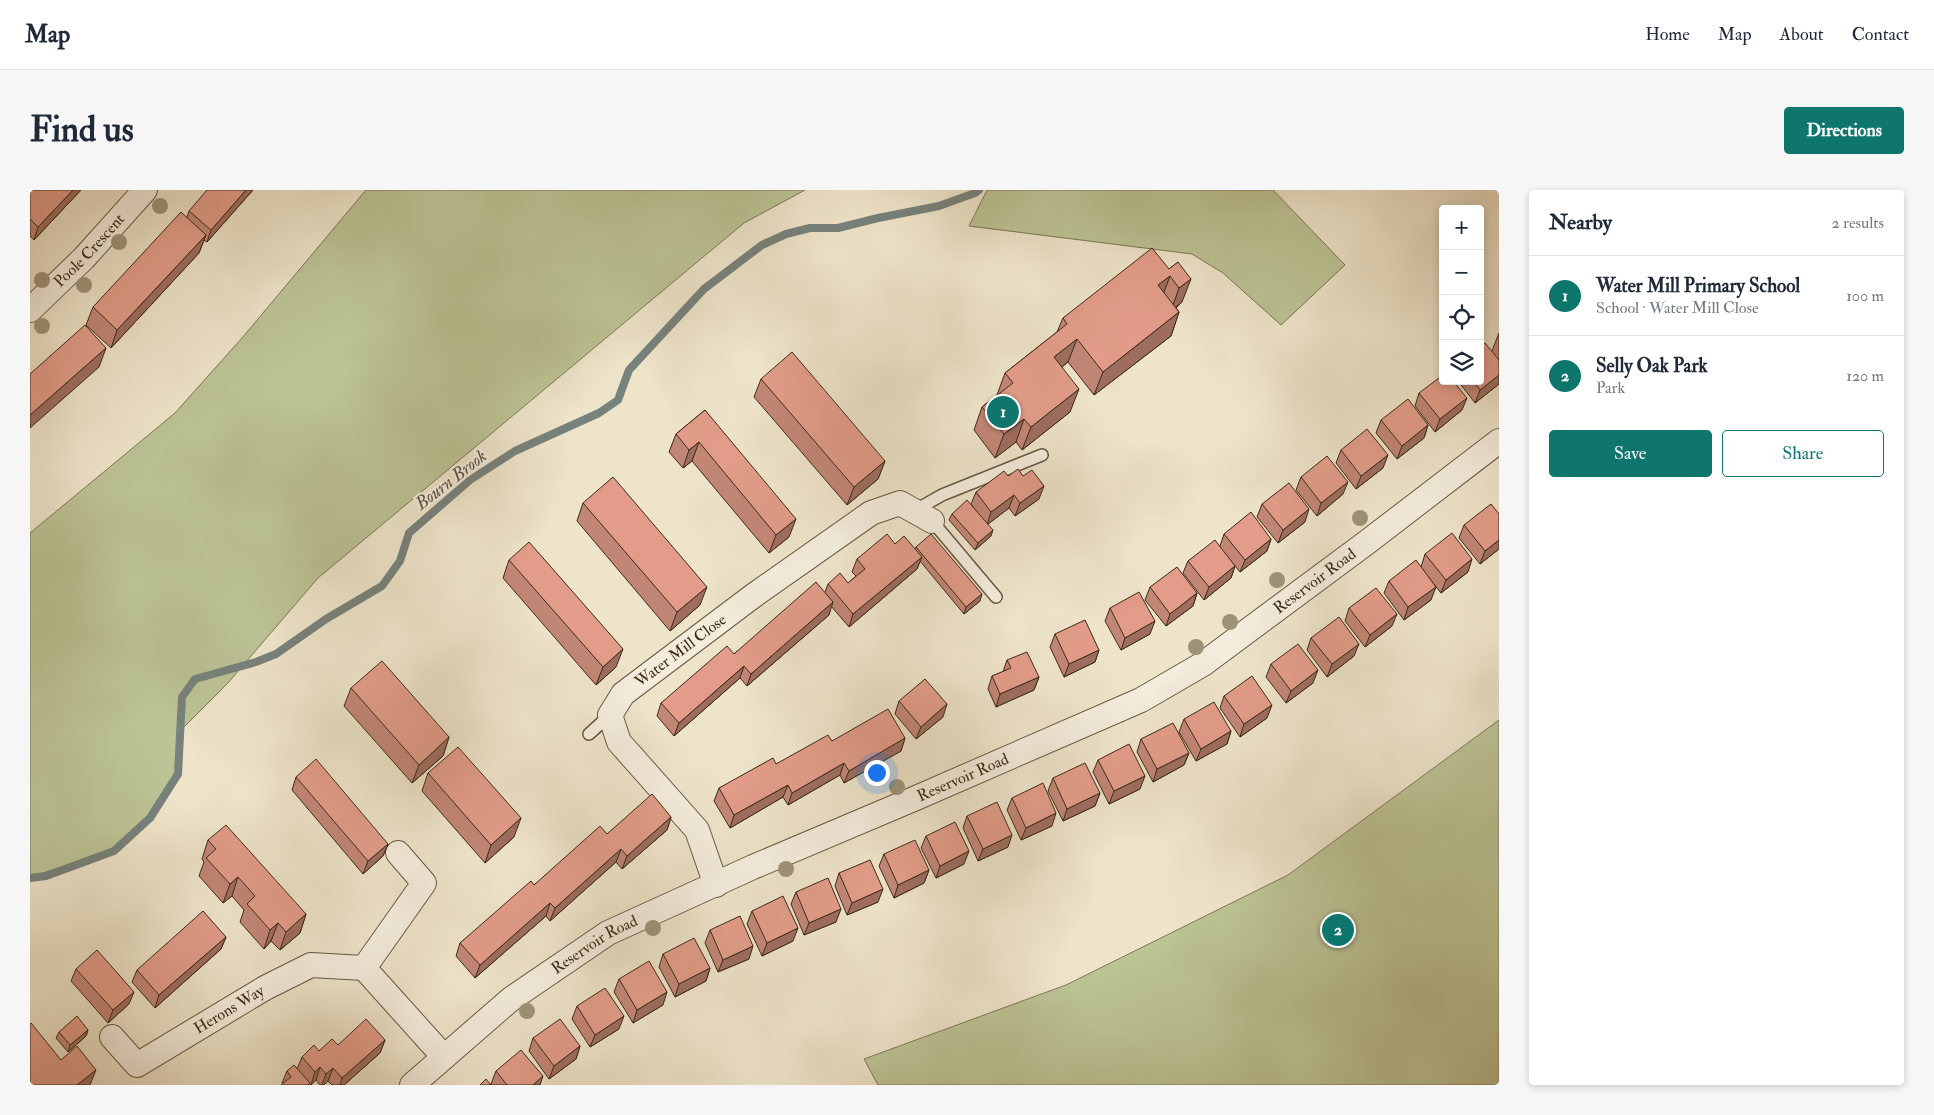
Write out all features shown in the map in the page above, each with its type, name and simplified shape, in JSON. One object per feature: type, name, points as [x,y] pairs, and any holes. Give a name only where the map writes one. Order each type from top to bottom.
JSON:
[{"type":"street","name":"Poole Crescent","points":[[30,310],[84,258],[145,190]]},
{"type":"street","name":"Reservoir Road","points":[[412,1085],[511,999],[608,933],[753,867],[1141,700],[1203,664],[1499,441]]},
{"type":"street","name":"Water Mill Close","points":[[610,714],[623,694],[656,667],[870,514],[900,502],[923,516]]},
{"type":"street","points":[[610,714],[619,742],[697,830],[716,885]]},
{"type":"street","points":[[398,852],[424,883],[364,968],[444,1056]]},
{"type":"street","name":"Herons Way","points":[[112,1037],[136,1065],[265,988],[311,965],[364,968]]},
{"type":"lane","points":[[996,597],[923,516],[942,495],[1042,455]]},
{"type":"lane","points":[[588,734],[610,714]]},
{"type":"green space","points":[[366,190],[805,190],[744,223],[318,578],[227,684],[180,731],[178,774],[150,818],[114,851],[30,877],[30,533],[175,413],[242,338]]},
{"type":"green space","points":[[987,190],[1273,190],[1345,265],[1281,325],[1223,273],[1192,254],[969,226]]},
{"type":"green space","points":[[1499,720],[1499,1085],[878,1085],[864,1059],[1066,985],[1288,875]]},
{"type":"building","points":[[30,190],[73,190],[38,227],[30,219]]},
{"type":"building","points":[[207,190],[246,190],[211,230],[189,211]]},
{"type":"building","points":[[181,212],[206,235],[117,330],[93,307]]},
{"type":"building","points":[[1152,248],[1169,269],[1178,262],[1191,279],[1179,288],[1170,276],[1158,285],[1179,312],[1103,372],[1077,339],[1054,357],[1079,389],[1031,427],[1024,419],[1004,434],[982,407],[1013,383],[1005,373],[1067,324],[1063,318]]},
{"type":"building","points":[[85,325],[106,348],[30,415],[30,374]]},
{"type":"building","points":[[1484,344],[1499,360],[1499,375],[1480,390],[1476,385],[1484,385]]},
{"type":"building","points":[[792,352],[885,461],[854,487],[761,379]]},
{"type":"building","points":[[1439,378],[1439,385],[1456,385],[1467,398],[1440,419],[1419,393]]},
{"type":"building","points":[[1408,399],[1428,425],[1402,446],[1381,420]]},
{"type":"building","points":[[705,410],[796,519],[776,535],[699,442],[689,450],[676,434]]},
{"type":"building","points":[[1367,429],[1388,455],[1361,476],[1341,450]]},
{"type":"building","points":[[1327,456],[1348,482],[1321,503],[1301,477]]},
{"type":"building","points":[[1018,469],[1023,476],[1032,470],[1044,486],[1020,503],[1014,495],[991,512],[976,492],[1004,471],[1008,476]]},
{"type":"building","points":[[613,477],[707,587],[677,612],[583,503]]},
{"type":"building","points":[[1289,483],[1309,509],[1283,530],[1262,504]]},
{"type":"building","points":[[967,500],[993,530],[978,543],[952,514]]},
{"type":"building","points":[[1491,504],[1499,514],[1499,540],[1485,551],[1464,525]]},
{"type":"building","points":[[1251,512],[1271,539],[1245,560],[1224,534]]},
{"type":"building","points":[[1452,533],[1472,559],[1446,580],[1425,554]]},
{"type":"building","points":[[887,534],[895,544],[904,536],[922,557],[853,614],[828,584],[840,573],[848,583],[865,569],[857,559]]},
{"type":"building","points":[[931,534],[982,594],[966,607],[916,547]]},
{"type":"building","points":[[1215,540],[1235,566],[1209,587],[1188,561]]},
{"type":"building","points":[[529,542],[623,649],[603,667],[509,560]]},
{"type":"building","points":[[1416,560],[1436,587],[1408,607],[1389,581]]},
{"type":"building","points":[[1177,567],[1197,593],[1170,614],[1150,587]]},
{"type":"building","points":[[816,582],[833,602],[751,674],[744,666],[679,723],[661,703],[727,646],[734,654]]},
{"type":"building","points":[[1376,588],[1397,614],[1370,635],[1349,608]]},
{"type":"building","points":[[1139,592],[1155,621],[1125,638],[1110,608]]},
{"type":"building","points":[[1339,617],[1359,644],[1332,664],[1311,638]]},
{"type":"building","points":[[1085,620],[1099,650],[1069,664],[1055,634]]},
{"type":"building","points":[[1298,644],[1318,670],[1291,691],[1271,664]]},
{"type":"building","points":[[1027,652],[1039,677],[1000,694],[992,676],[1011,668],[1007,660]]},
{"type":"building","points":[[382,661],[449,737],[419,765],[351,688]]},
{"type":"building","points":[[1252,676],[1272,705],[1244,724],[1224,696]]},
{"type":"building","points":[[925,679],[947,704],[921,727],[899,701]]},
{"type":"building","points":[[1214,702],[1231,731],[1201,749],[1184,719]]},
{"type":"building","points":[[888,709],[905,738],[849,771],[844,763],[792,793],[788,785],[734,815],[719,788],[773,758],[776,764],[828,735],[832,741]]},
{"type":"building","points":[[1173,723],[1189,753],[1157,769],[1141,739]]},
{"type":"building","points":[[1129,744],[1145,776],[1114,791],[1098,760]]},
{"type":"building","points":[[458,747],[521,818],[491,845],[428,773]]},
{"type":"building","points":[[316,759],[388,844],[368,861],[296,777]]},
{"type":"building","points":[[1085,763],[1100,793],[1067,809],[1053,778]]},
{"type":"building","points":[[1043,783],[1056,813],[1026,828],[1012,798]]},
{"type":"building","points":[[652,794],[671,817],[627,856],[621,849],[555,908],[550,903],[480,965],[460,943],[531,881],[534,885],[600,826],[607,834]]},
{"type":"building","points":[[997,802],[1012,835],[983,849],[967,816]]},
{"type":"building","points":[[955,822],[969,851],[940,866],[926,836]]},
{"type":"building","points":[[226,825],[306,914],[286,932],[278,923],[270,930],[247,904],[255,896],[238,877],[230,884],[206,858],[216,849],[208,840]]},
{"type":"building","points":[[915,840],[929,870],[898,885],[884,854]]},
{"type":"building","points":[[870,860],[883,889],[852,903],[839,873]]},
{"type":"building","points":[[828,878],[841,909],[809,923],[796,892]]},
{"type":"building","points":[[783,896],[798,928],[767,943],[752,911]]},
{"type":"building","points":[[203,911],[226,937],[159,995],[137,970]]},
{"type":"building","points":[[740,916],[753,946],[723,960],[710,930]]},
{"type":"building","points":[[694,938],[710,968],[679,984],[663,954]]},
{"type":"building","points":[[97,950],[134,992],[113,1010],[76,969]]},
{"type":"building","points":[[649,961],[667,992],[637,1010],[619,979]]},
{"type":"building","points":[[605,988],[624,1016],[595,1035],[577,1006]]},
{"type":"building","points":[[77,1016],[88,1030],[70,1045],[59,1032]]},
{"type":"building","points":[[366,1019],[385,1040],[342,1078],[333,1068],[326,1074],[320,1067],[315,1072],[302,1057],[314,1045],[319,1051],[332,1039],[338,1045]]},
{"type":"building","points":[[560,1019],[580,1046],[554,1066],[533,1038]]},
{"type":"building","points":[[31,1023],[61,1060],[77,1046],[96,1070],[77,1085],[30,1085]]},
{"type":"building","points":[[521,1050],[543,1076],[533,1085],[507,1085],[496,1071]]},
{"type":"building","points":[[294,1065],[310,1083],[308,1085],[281,1085],[291,1077],[287,1071]]},
{"type":"building","points":[[486,1079],[491,1085],[480,1085]]},
{"type":"waterway","name":"Bourn Brook","points":[[30,878],[46,876],[114,851],[150,818],[178,774],[182,697],[195,679],[256,662],[276,654],[326,619],[382,586],[400,561],[409,533],[470,480],[515,451],[599,413],[618,400],[629,370],[704,289],[762,245],[786,234],[810,228],[838,228],[939,206],[979,190]]},
{"type":"place","name":"Water Mill Primary School","points":[[1003,412]]},
{"type":"place","name":"Selly Oak Park","points":[[1338,930]]}]
